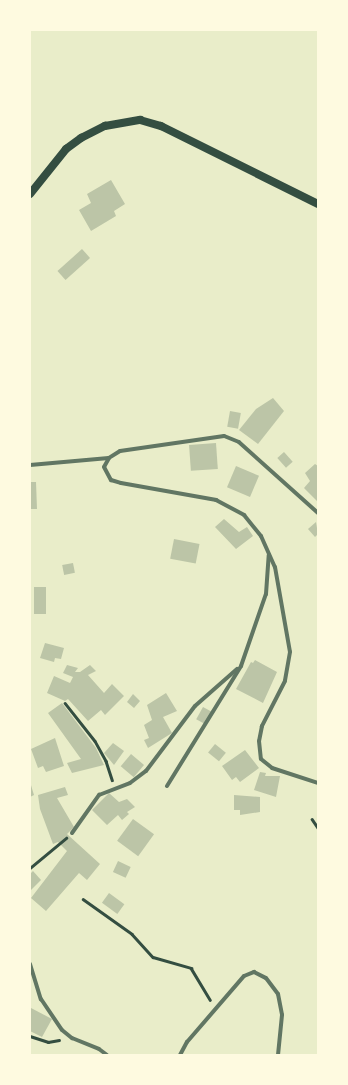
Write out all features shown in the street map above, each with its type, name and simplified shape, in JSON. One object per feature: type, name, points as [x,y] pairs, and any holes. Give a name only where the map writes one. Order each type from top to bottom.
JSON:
[{"type":"main road","points":[[30,194],[66,149],[81,138],[105,126],[140,120],[161,126],[318,204]]},
{"type":"street","points":[[30,465],[109,458],[120,451],[224,436],[239,442],[318,513]]},
{"type":"street","points":[[109,458],[104,467],[111,480],[153,490],[216,500],[244,515],[254,527],[269,553],[281,594],[290,652],[285,681],[262,726],[259,742],[262,759],[272,768],[318,783]]},
{"type":"street","points":[[167,786],[241,666],[266,594],[269,553]]},
{"type":"street","points":[[72,833],[99,795],[130,783],[146,771],[195,706],[241,666]]},
{"type":"street","points":[[30,964],[41,999],[62,1030],[72,1038],[100,1049],[107,1055]]},
{"type":"street","points":[[180,1055],[187,1042],[215,1009],[249,973],[260,974],[266,978],[278,994],[282,1015],[278,1055]]},
{"type":"path","points":[[65,703],[95,741],[106,761],[115,788]]},
{"type":"path","points":[[312,819],[318,828]]},
{"type":"path","points":[[30,868],[72,833]]},
{"type":"path","points":[[83,899],[132,934],[153,957],[191,968],[215,1009]]},
{"type":"path","points":[[30,1036],[48,1042],[72,1038]]},
{"type":"building","points":[[111,180],[125,204],[114,211],[116,216],[91,231],[79,210],[91,203],[87,194]]},
{"type":"building","points":[[82,249],[90,258],[66,280],[57,271]]},
{"type":"building","points":[[273,398],[284,411],[258,444],[239,430],[256,409]]},
{"type":"building","points":[[230,411],[241,413],[238,429],[227,427]]},
{"type":"building","points":[[216,443],[218,469],[191,471],[189,445]]},
{"type":"building","points":[[284,452],[293,462],[286,468],[277,458]]},
{"type":"building","points":[[315,464],[318,466],[318,502],[304,488],[310,481],[305,473]]},
{"type":"building","points":[[236,466],[259,476],[250,497],[227,487]]},
{"type":"building","points":[[30,482],[36,482],[37,509],[30,509]]},
{"type":"building","points":[[224,519],[239,532],[247,527],[253,536],[236,549],[215,527]]},
{"type":"building","points":[[316,522],[318,534],[315,537],[308,529]]},
{"type":"building","points":[[174,539],[200,544],[196,564],[170,559]]},
{"type":"building","points":[[73,563],[75,573],[64,575],[62,565]]},
{"type":"building","points":[[34,587],[46,587],[46,614],[34,614]]},
{"type":"building","points":[[45,643],[64,648],[61,659],[55,658],[54,662],[40,658]]},
{"type":"building","points":[[255,660],[277,672],[263,703],[236,689],[251,662],[253,663]]},
{"type":"building","points":[[67,665],[78,668],[75,672],[80,672],[90,665],[96,671],[88,675],[104,693],[112,684],[124,696],[105,715],[101,710],[88,721],[68,699],[65,701],[47,693],[54,676],[70,683],[73,677],[63,673]]},
{"type":"building","points":[[166,693],[177,711],[163,717],[172,733],[148,748],[144,740],[149,738],[144,725],[152,720],[147,705]]},
{"type":"building","points":[[133,694],[140,701],[134,708],[127,702]]},
{"type":"building","points":[[62,703],[96,748],[104,765],[72,773],[67,763],[81,759],[48,713]]},
{"type":"building","points":[[203,707],[212,712],[205,724],[196,719]]},
{"type":"building","points":[[55,738],[64,766],[46,772],[43,766],[38,768],[31,749]]},
{"type":"building","points":[[113,743],[124,751],[114,765],[104,753]]},
{"type":"building","points":[[215,744],[226,753],[219,761],[208,753]]},
{"type":"building","points":[[245,750],[259,768],[240,782],[236,777],[232,780],[222,766]]},
{"type":"building","points":[[131,754],[144,765],[134,777],[121,766]]},
{"type":"building","points":[[260,772],[266,773],[265,776],[280,776],[276,797],[254,790]]},
{"type":"building","points":[[30,782],[34,795],[30,797]]},
{"type":"building","points":[[65,787],[68,795],[57,798],[74,827],[67,834],[100,864],[87,880],[79,873],[46,911],[31,898],[67,851],[58,842],[53,844],[40,809],[38,795]]},
{"type":"building","points":[[109,793],[119,802],[127,799],[135,807],[127,812],[129,814],[122,820],[118,815],[107,825],[92,810]]},
{"type":"building","points":[[234,795],[260,797],[260,812],[240,815],[240,810],[234,810]]},
{"type":"building","points":[[133,819],[154,834],[138,856],[117,841]]},
{"type":"building","points":[[118,861],[131,867],[126,878],[113,872]]},
{"type":"building","points":[[33,871],[41,880],[31,890],[30,874]]},
{"type":"building","points":[[109,893],[124,904],[117,914],[102,903]]},
{"type":"building","points":[[31,1008],[52,1019],[42,1037],[30,1031]]}]
